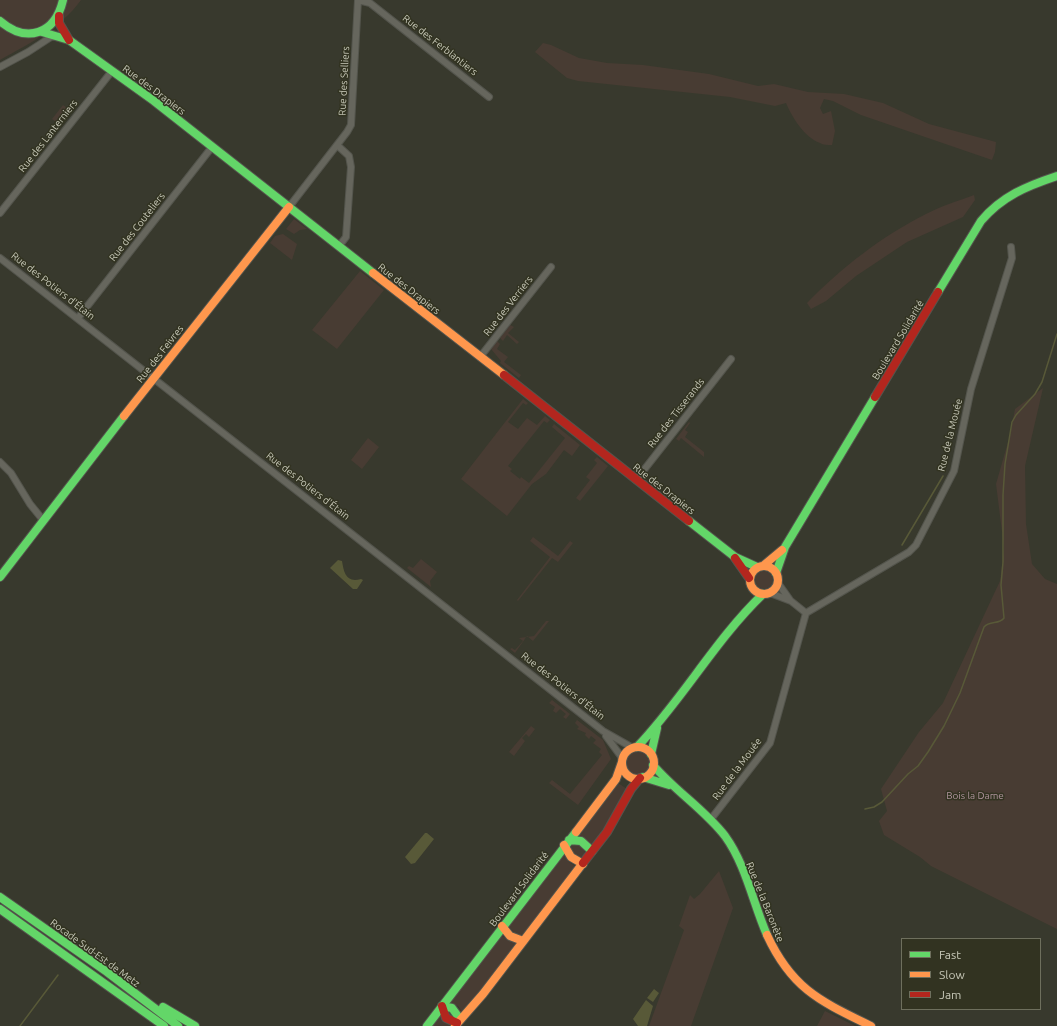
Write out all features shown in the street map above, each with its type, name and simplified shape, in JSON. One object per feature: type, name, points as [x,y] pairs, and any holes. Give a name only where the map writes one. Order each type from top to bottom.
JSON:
[{"type":"main road","points":[[0,31],[12,31],[22,34],[42,32],[52,25],[59,16],[63,0]]},
{"type":"main road","name":"Rue des Drapiers","points":[[59,16],[59,23],[69,40]]},
{"type":"main road","points":[[0,21],[12,31]]},
{"type":"main road","name":"Rue des Drapiers","points":[[42,32],[69,40],[112,71],[339,246],[735,557],[761,566]]},
{"type":"main road","name":"Boulevard Solidarité","points":[[776,573],[785,547],[980,221],[991,208],[1013,192],[1057,176]]},
{"type":"main road","name":"Rue des Feivres","points":[[0,577],[289,207]]},
{"type":"main road","name":"Boulevard Solidarité","points":[[761,566],[773,559],[785,547]]},
{"type":"main road","name":"Rue des Drapiers","points":[[735,557],[750,583]]},
{"type":"main road","points":[[642,778],[628,775],[623,768],[622,761],[627,752],[635,748],[658,725],[743,613],[778,583],[776,573],[773,569],[761,566],[753,570],[743,613]]},
{"type":"main road","points":[[750,583],[756,592],[767,594]]},
{"type":"main road","points":[[457,1023],[483,994],[607,832],[631,789],[642,778],[649,774],[653,765],[651,754],[652,742],[658,725]]},
{"type":"main road","points":[[635,748],[646,749],[651,754]]},
{"type":"main road","name":"Boulevard Solidarité","points":[[427,1026],[502,926],[616,779],[622,761]]},
{"type":"main road","name":"Rue de la Baronète","points":[[653,765],[671,786],[711,819],[720,829],[735,854],[770,943],[787,970],[800,985],[816,997],[871,1026]]},
{"type":"main road","name":"Rue de la Baronète","points":[[642,778],[671,786]]},
{"type":"main road","points":[[583,864],[575,861],[569,856],[566,843],[581,841],[592,852]]},
{"type":"main road","name":"Rocade Sud-Est de Metz","points":[[0,897],[107,972],[178,1026]]},
{"type":"main road","name":"Rocade Sud-Est de Metz","points":[[0,909],[164,1026]]},
{"type":"main road","points":[[502,926],[510,936],[523,941]]},
{"type":"main road","points":[[76,963],[150,1026]]},
{"type":"main road","points":[[107,972],[195,1026]]},
{"type":"main road","points":[[442,1006],[452,1008],[457,1023],[451,1022],[445,1018],[442,1006]]},
{"type":"street","name":"Rue des Ferblantiers","points":[[358,0],[370,3],[489,96]]},
{"type":"street","name":"Rue des Selliers","points":[[337,145],[347,132],[352,120],[358,0]]},
{"type":"street","points":[[0,67],[28,52],[51,37],[57,36]]},
{"type":"street","name":"Rue des Lanterniers","points":[[0,213],[112,71]]},
{"type":"street","name":"Rue des Feivres","points":[[289,207],[337,145]]},
{"type":"street","points":[[337,145],[349,156],[351,166],[346,237],[339,246]]},
{"type":"street","name":"Rue des Couteliers","points":[[78,318],[212,147]]},
{"type":"street","name":"Rue de la Mouée","points":[[711,819],[770,743],[806,613],[909,552],[916,545],[954,471],[972,389],[1012,258],[1011,247]]},
{"type":"street","name":"Rue des Potiers d'Étain","points":[[0,258],[603,731],[635,748]]},
{"type":"street","name":"Rue des Verriers","points":[[480,357],[551,267]]},
{"type":"street","name":"Rue des Tisserands","points":[[636,480],[731,359]]},
{"type":"street","points":[[0,462],[9,470],[30,504],[43,520]]},
{"type":"street","points":[[778,583],[791,601],[806,613]]},
{"type":"street","points":[[767,594],[791,601]]},
{"type":"street","name":"Rue des Potiers d'Étain","points":[[603,731],[622,761]]},
{"type":"green space","points":[[0,0],[81,0],[64,19],[54,27],[34,41],[0,60]]},
{"type":"green space","points":[[543,43],[551,45],[579,58],[607,63],[643,65],[709,74],[758,86],[774,84],[808,92],[844,94],[883,103],[929,124],[996,142],[995,152],[992,160],[861,115],[833,101],[824,99],[820,108],[823,114],[831,111],[835,131],[832,145],[827,145],[814,140],[799,126],[786,103],[775,106],[730,97],[578,81],[567,78],[535,52]]},
{"type":"green space","points":[[63,105],[71,111],[60,125],[52,119]]},
{"type":"green space","points":[[974,195],[975,200],[963,217],[907,242],[856,276],[826,301],[811,309],[807,303],[820,290],[848,265],[878,243],[894,232],[932,211]]},
{"type":"green space","points":[[294,219],[307,229],[300,230],[294,234],[286,229]]},
{"type":"green space","points":[[283,234],[297,244],[292,260],[270,243],[275,236]]},
{"type":"green space","points":[[360,271],[384,290],[337,349],[312,330]]},
{"type":"green space","points":[[510,325],[514,327],[508,333],[519,342],[517,344],[507,335],[503,341],[500,338]]},
{"type":"green space","points":[[497,341],[500,344],[497,349],[508,357],[504,362],[521,375],[519,378],[500,363],[501,361],[491,349]]},
{"type":"green space","name":"Bois la Dame","points":[[1043,388],[1025,466],[1026,524],[1032,564],[1045,579],[1057,584],[1057,929],[931,866],[920,857],[884,835],[879,821],[887,811],[881,789],[919,732],[943,703],[1000,581],[1004,548],[996,484],[1010,435],[1015,409]]},
{"type":"green space","points":[[523,399],[528,403],[526,405],[523,403],[508,422],[518,429],[527,418],[537,425],[545,416],[550,420],[547,423],[544,421],[508,466],[512,469],[510,471],[520,479],[521,477],[529,483],[565,438],[552,427],[554,424],[580,445],[572,456],[564,450],[546,474],[532,484],[507,516],[461,479]]},
{"type":"green space","points":[[689,422],[690,423],[685,430],[688,432],[685,437],[704,452],[704,457],[681,438],[679,441],[676,439]]},
{"type":"green space","points":[[368,438],[379,447],[362,469],[351,460]]},
{"type":"green space","points":[[597,457],[608,466],[580,501],[576,498],[590,480],[586,477],[597,463],[594,460]]},
{"type":"green space","points":[[533,537],[558,556],[570,541],[573,543],[558,562],[552,558],[518,601],[517,600],[550,557],[530,541]]},
{"type":"green space","points":[[421,559],[437,572],[430,581],[431,587],[407,568],[409,566],[413,568]]},
{"type":"green space","points":[[760,571],[768,571],[773,576],[771,587],[768,589],[760,589],[755,584],[755,576]]},
{"type":"green space","points":[[546,621],[549,621],[533,641],[528,637],[534,636]]},
{"type":"green space","points":[[526,637],[515,653],[510,649],[512,648],[515,650],[523,641],[519,638]]},
{"type":"green space","points":[[552,700],[570,714],[566,719],[563,717],[566,714],[560,709],[556,713],[553,711],[555,707],[549,703]]},
{"type":"green space","points":[[577,720],[603,740],[611,759],[578,805],[549,783],[552,780],[570,794],[602,755],[599,752],[601,749],[593,743],[596,740],[591,736],[589,739],[585,735],[586,733],[577,729],[579,727],[575,723]]},
{"type":"green space","points":[[531,726],[535,729],[529,737],[526,734],[522,738],[525,741],[514,756],[509,752]]},
{"type":"green space","points":[[638,751],[643,752],[649,758],[649,768],[643,774],[638,775],[633,774],[627,768],[626,763],[627,758],[633,752]]},
{"type":"green space","points":[[618,783],[627,789],[594,845],[576,835]]},
{"type":"green space","points":[[574,844],[584,848],[585,854],[580,858],[574,855],[571,850],[570,846]]},
{"type":"green space","points":[[564,853],[568,861],[576,867],[526,934],[517,936],[509,927],[511,921]]},
{"type":"green space","points":[[719,871],[733,908],[691,1026],[649,1026],[684,930],[679,926],[690,895],[694,899]]},
{"type":"green space","points":[[500,935],[514,941],[517,945],[463,1013],[458,1006],[449,1002]]},
{"type":"green space","points":[[825,1011],[855,1026],[817,1026]]},
{"type":"green space","points":[[440,1014],[451,1026],[431,1026]]},
{"type":"shaded area","points":[[338,560],[342,561],[345,573],[349,578],[352,580],[363,580],[357,589],[353,589],[330,568]]},
{"type":"shaded area","points":[[425,833],[434,839],[415,863],[411,864],[405,857]]},
{"type":"shaded area","points":[[654,989],[659,993],[653,1002],[647,998]]},
{"type":"shaded area","points":[[646,1000],[653,1006],[647,1026],[638,1026],[633,1019]]},
{"type":"waterway","points":[[865,809],[874,807],[882,802],[908,774],[918,766],[944,726],[960,693],[984,627],[1004,618],[1001,585],[1003,562],[1003,495],[1005,464],[1012,422],[1016,415],[1035,394],[1042,382],[1057,334]]},
{"type":"waterway","points":[[902,545],[943,476]]},
{"type":"waterway","points":[[20,1026],[58,975]]},
{"type":"traffic: fast","points":[[0,21],[10,28],[20,32],[39,32],[47,28],[54,21],[63,0]]},
{"type":"traffic: fast","points":[[42,32],[69,40],[154,101],[373,273]]},
{"type":"traffic: fast","points":[[938,292],[981,221],[989,212],[1006,198],[1025,188],[1057,176]]},
{"type":"traffic: fast","points":[[776,573],[785,547],[875,397]]},
{"type":"traffic: fast","points":[[0,577],[124,416]]},
{"type":"traffic: fast","points":[[689,521],[735,557],[757,567]]},
{"type":"traffic: fast","points":[[637,747],[654,729],[714,650],[763,594]]},
{"type":"traffic: fast","points":[[651,754],[657,728]]},
{"type":"traffic: fast","points":[[653,765],[708,817],[725,836],[744,872],[767,935]]},
{"type":"traffic: fast","points":[[643,777],[669,785]]},
{"type":"traffic: fast","points":[[427,1026],[576,832]]},
{"type":"traffic: fast","points":[[569,840],[581,841],[592,851]]},
{"type":"traffic: fast","points":[[0,897],[107,972],[178,1026]]},
{"type":"traffic: fast","points":[[0,909],[164,1026]]},
{"type":"traffic: fast","points":[[442,1006],[452,1008],[460,1019]]},
{"type":"traffic: fast","points":[[163,1007],[195,1026]]},
{"type":"traffic: slow","points":[[124,416],[289,207]]},
{"type":"traffic: slow","points":[[373,273],[504,375]]},
{"type":"traffic: slow","points":[[764,565],[782,550]]},
{"type":"traffic: slow","points":[[764,566],[774,570],[778,580],[774,590],[764,594],[754,590],[750,580],[754,570],[764,566]]},
{"type":"traffic: slow","points":[[638,747],[649,752],[654,763],[649,774],[638,779],[627,774],[622,763],[627,752],[638,747]]},
{"type":"traffic: slow","points":[[576,832],[616,779],[622,762]]},
{"type":"traffic: slow","points":[[564,845],[571,857],[583,864]]},
{"type":"traffic: slow","points":[[455,1026],[483,994],[583,863]]},
{"type":"traffic: slow","points":[[502,926],[510,936],[523,941]]},
{"type":"traffic: slow","points":[[767,935],[777,953],[797,981],[822,1000],[871,1026]]},
{"type":"traffic: jam","points":[[59,16],[59,23],[69,40]]},
{"type":"traffic: jam","points":[[875,397],[938,292]]},
{"type":"traffic: jam","points":[[504,375],[689,521]]},
{"type":"traffic: jam","points":[[735,558],[749,578]]},
{"type":"traffic: jam","points":[[583,863],[607,832],[631,789],[640,778]]},
{"type":"traffic: jam","points":[[442,1006],[446,1018],[457,1023]]}]
